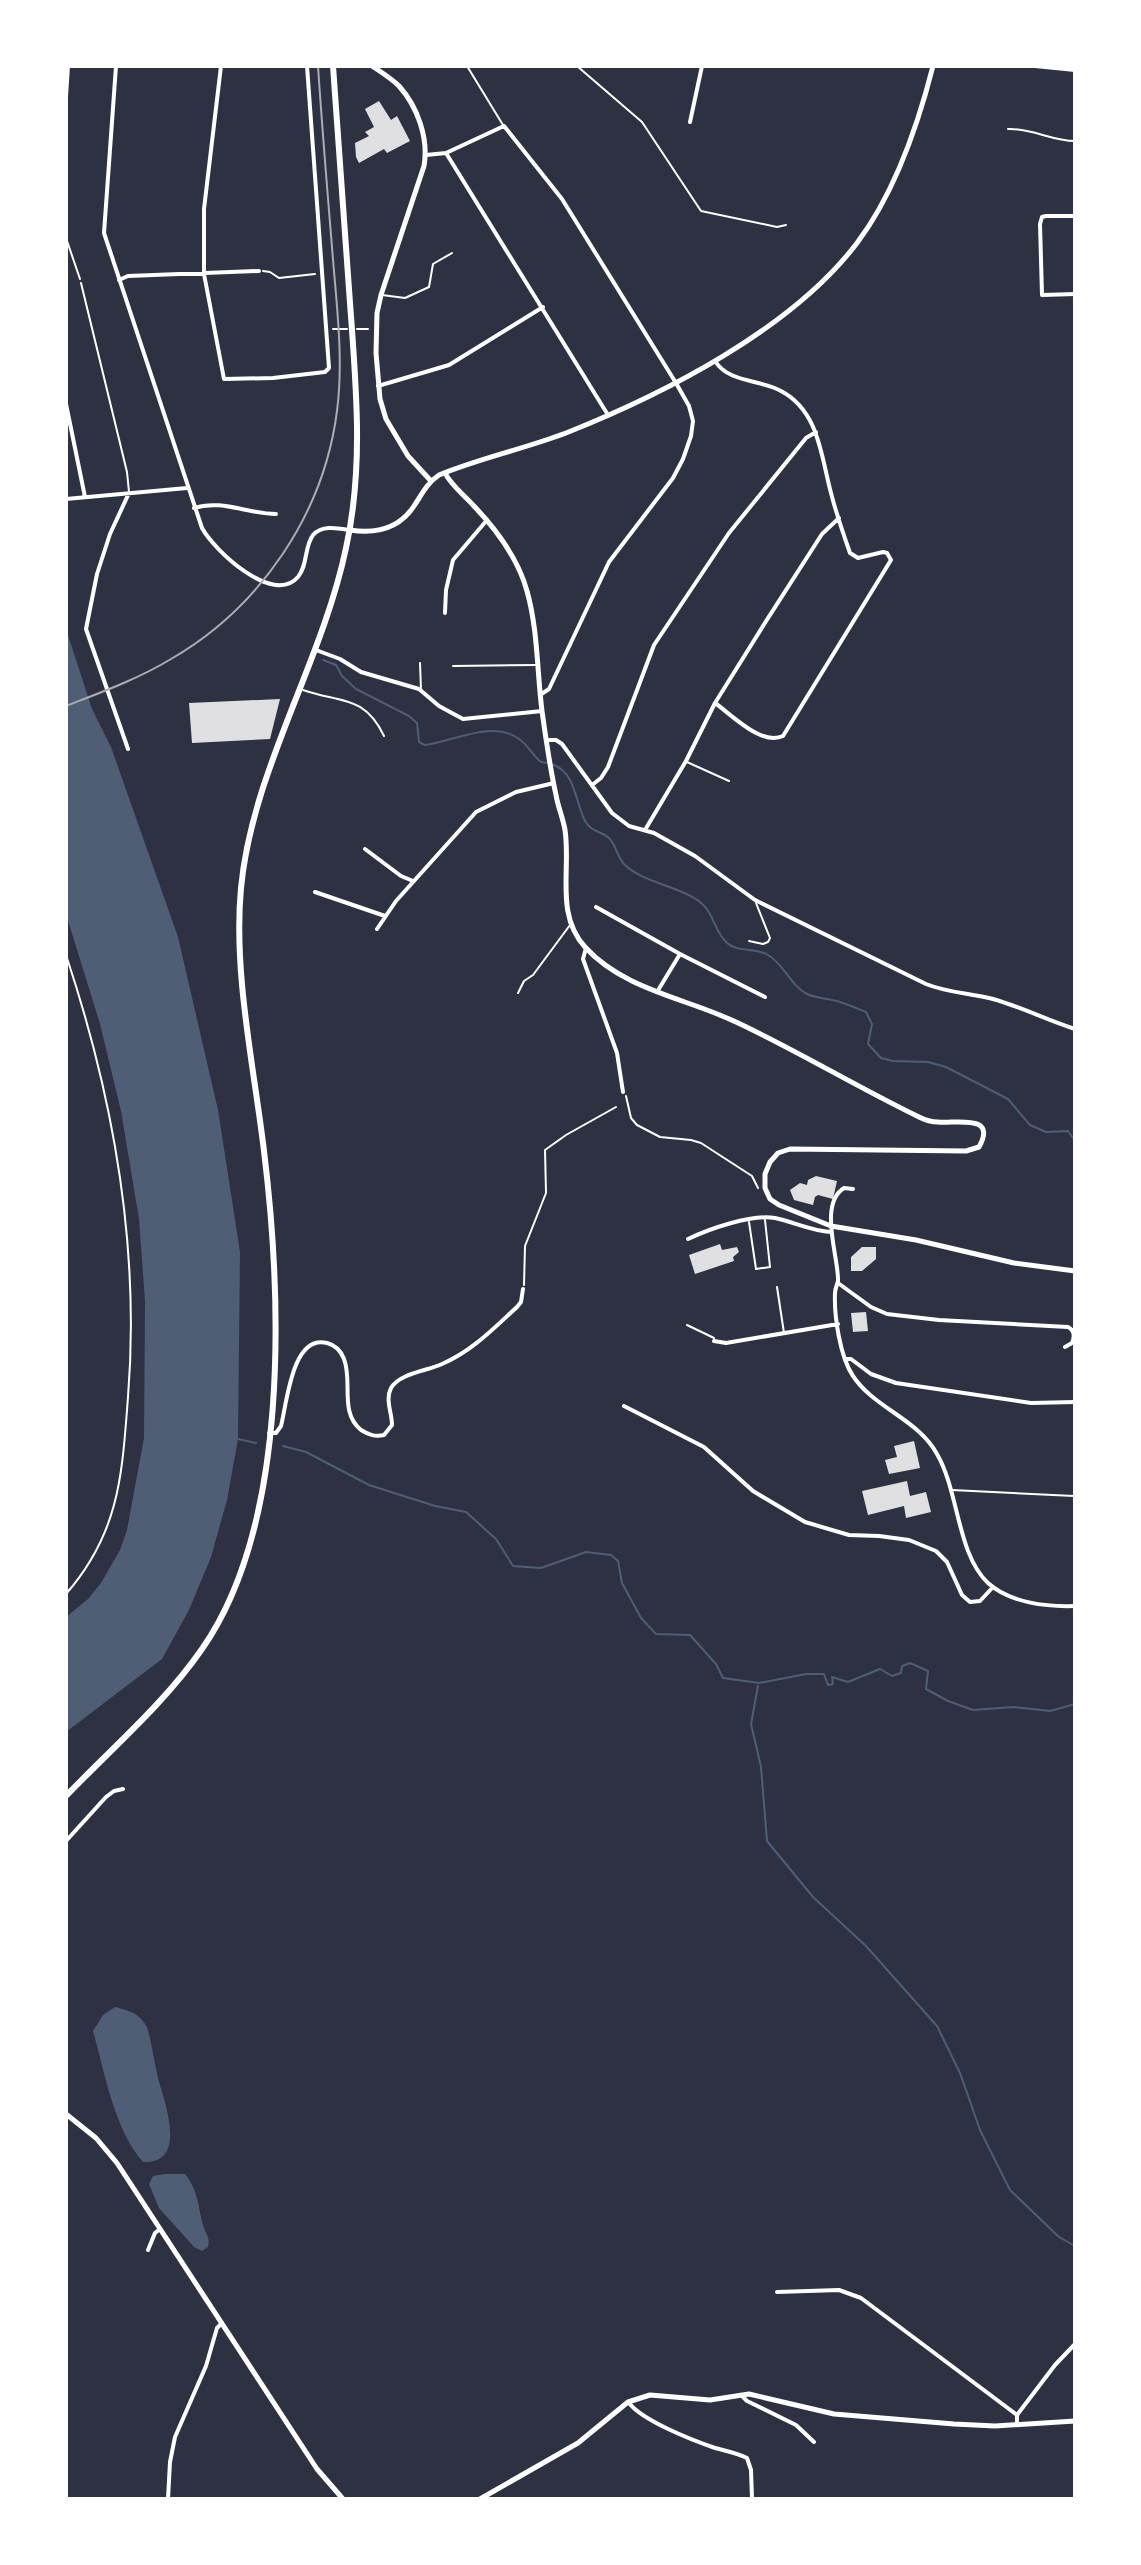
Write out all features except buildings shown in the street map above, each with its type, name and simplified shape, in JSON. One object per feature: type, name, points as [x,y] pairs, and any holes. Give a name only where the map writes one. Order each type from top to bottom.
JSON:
[{"type":"main road","points":[[66,1796],[168,1692],[205,1646],[236,1586],[250,1546],[264,1481],[274,1356],[272,1236],[243,982],[239,909],[245,858],[262,794],[316,650],[344,559],[356,487],[358,419],[333,66]]},
{"type":"street","points":[[116,66],[104,233],[187,488],[207,538],[223,555],[275,585],[286,585],[299,575],[310,540],[317,532],[332,528],[375,532],[396,524],[409,513],[431,481],[445,473],[542,442],[676,383],[715,361],[810,292],[857,244],[884,197],[924,102],[933,66]]},
{"type":"street","points":[[221,66],[204,209],[204,274],[224,379],[325,372],[330,364],[307,66]]},
{"type":"street","points":[[372,66],[402,90],[420,124],[426,155],[381,295],[376,329],[378,386],[390,428],[408,456],[431,481]]},
{"type":"street","points":[[690,122],[702,66]]},
{"type":"street","points":[[1035,66],[1075,70]]},
{"type":"street","points":[[426,155],[446,153],[504,126],[562,199],[676,383],[689,406],[693,421],[683,459],[673,478],[609,562],[549,689],[540,695]]},
{"type":"street","points":[[446,153],[608,415]]},
{"type":"street","points":[[1075,216],[1046,216],[1042,217],[1040,224],[1042,295],[1075,294]]},
{"type":"street","points":[[119,280],[128,276],[259,271]]},
{"type":"street","points":[[378,386],[449,365],[543,307]]},
{"type":"street","points":[[715,361],[723,372],[787,395],[810,419],[852,555],[863,558],[883,552],[890,556],[890,564],[783,736],[773,738],[759,734],[715,703]]},
{"type":"street","points":[[66,404],[85,497]]},
{"type":"street","points":[[592,785],[608,767],[645,664],[663,630],[747,509],[806,438],[816,432]]},
{"type":"street","points":[[445,473],[487,520],[523,577],[530,603],[548,754],[566,833],[566,894],[570,924],[586,948],[618,972],[657,992],[733,1020],[919,1117],[934,1122],[969,1121],[981,1127],[981,1143],[971,1151],[883,1152],[798,1148],[778,1153],[765,1174],[765,1188],[770,1199],[831,1229]]},
{"type":"street","points":[[66,499],[187,488]]},
{"type":"street","points":[[128,749],[86,629],[97,574],[110,534],[129,493]]},
{"type":"street","points":[[194,508],[222,505],[250,513],[276,514]]},
{"type":"street","points":[[645,830],[686,761],[715,703],[812,548],[829,525],[839,518]]},
{"type":"street","points":[[445,613],[446,590],[453,560],[487,520]]},
{"type":"street","points":[[316,650],[340,659],[361,672],[421,690],[439,706],[463,719],[542,711]]},
{"type":"street","points":[[546,740],[559,741],[616,818],[666,839],[695,856],[755,900],[926,984],[956,994],[997,1001],[1075,1029]]},
{"type":"street","points":[[377,929],[413,881],[476,812],[516,792],[554,783]]},
{"type":"street","points":[[365,849],[401,876],[413,881]]},
{"type":"street","points":[[315,892],[385,916]]},
{"type":"street","points":[[596,907],[765,997]]},
{"type":"street","points":[[586,948],[583,959],[614,1045],[623,1092]]},
{"type":"street","points":[[657,992],[680,954]]},
{"type":"street","points":[[853,1189],[844,1188],[838,1193],[831,1229],[838,1283],[835,1293],[838,1324],[845,1359],[854,1378],[927,1439],[942,1462],[973,1559],[979,1572],[993,1587],[1044,1605],[1075,1606]]},
{"type":"street","points":[[688,1239],[708,1231],[765,1218],[812,1230],[831,1229],[916,1240],[1014,1263],[1075,1271]]},
{"type":"street","points":[[838,1283],[871,1307],[887,1314],[1068,1327],[1073,1331],[1073,1341],[1065,1347]]},
{"type":"street","points":[[269,1433],[276,1433],[281,1426],[301,1352],[308,1345],[320,1342],[333,1345],[342,1355],[347,1370],[348,1408],[353,1421],[369,1435],[384,1435],[392,1425],[389,1399],[394,1384],[475,1346],[517,1307],[523,1289]]},
{"type":"street","points":[[714,1341],[726,1343],[838,1324]]},
{"type":"street","points":[[845,1359],[851,1359],[871,1374],[896,1383],[1031,1403],[1075,1402]]},
{"type":"street","points":[[624,1406],[704,1447],[753,1491],[796,1518],[841,1533],[888,1536],[922,1545],[942,1557],[962,1595],[970,1602],[980,1601],[993,1587]]},
{"type":"street","points":[[66,1841],[106,1797],[123,1789]]},
{"type":"street","points":[[66,2114],[107,2150],[317,2469],[343,2499]]},
{"type":"street","points":[[148,2250],[160,2229]]},
{"type":"street","points":[[777,2292],[839,2290],[861,2298],[1017,2415]]},
{"type":"street","points":[[168,2499],[175,2437],[206,2366],[217,2328],[222,2323]]},
{"type":"street","points":[[1017,2423],[1017,2415],[1075,2344]]},
{"type":"street","points":[[480,2499],[578,2443],[628,2402],[650,2395],[710,2400],[741,2395],[761,2396],[812,2410],[856,2417],[981,2426],[1075,2421]]},
{"type":"street","points":[[741,2395],[796,2425],[814,2442]]},
{"type":"street","points":[[628,2402],[656,2421],[714,2448],[747,2458],[751,2470],[752,2499]]},
{"type":"lane","points":[[467,66],[504,126]]},
{"type":"lane","points":[[1008,129],[1024,129],[1060,140],[1075,141]]},
{"type":"lane","points":[[381,295],[405,298],[429,287],[433,264],[452,253]]},
{"type":"lane","points":[[81,283],[127,472],[129,493]]},
{"type":"lane","points":[[420,663],[421,690]]},
{"type":"lane","points":[[453,666],[537,665]]},
{"type":"lane","points":[[300,689],[322,697],[348,700],[360,706],[378,724],[384,736]]},
{"type":"lane","points":[[686,761],[729,781]]},
{"type":"lane","points":[[749,941],[763,944],[770,938],[755,900]]},
{"type":"lane","points":[[518,993],[524,981],[533,975],[570,924]]},
{"type":"lane","points":[[749,1220],[755,1268],[770,1267],[765,1218]]},
{"type":"lane","points":[[777,1287],[784,1333]]},
{"type":"lane","points":[[687,1325],[711,1335],[714,1341]]},
{"type":"lane","points":[[952,1490],[1074,1496]]},
{"type":"path","points":[[66,112],[69,66]]},
{"type":"path","points":[[577,66],[642,122],[701,211],[777,227],[786,225]]},
{"type":"path","points":[[66,238],[81,283]]},
{"type":"path","points":[[259,271],[270,272],[279,278],[320,273]]},
{"type":"path","points":[[66,955],[100,1078],[115,1152],[126,1236],[132,1326],[126,1436],[112,1514],[92,1560],[66,1594]]},
{"type":"path","points":[[623,1092],[631,1118],[637,1125],[660,1137],[701,1143],[752,1176],[758,1188]]},
{"type":"path","points":[[523,1289],[525,1246],[546,1193],[545,1150],[616,1107]]},
{"type":"water","points":[[66,629],[92,709],[111,747],[178,937],[218,1110],[240,1252],[238,1439],[227,1500],[211,1557],[189,1610],[162,1659],[66,1732],[66,1617],[88,1599],[101,1583],[120,1550],[127,1530],[144,1438],[145,1301],[139,1219],[121,1111],[100,1024],[66,914]]},
{"type":"water","points":[[115,2007],[134,2013],[147,2027],[170,2129],[166,2153],[157,2160],[143,2162],[133,2149],[106,2082],[93,2031],[103,2015]]},
{"type":"water","points":[[185,2174],[193,2187],[208,2239],[208,2247],[202,2251],[194,2247],[159,2208],[149,2184],[153,2176]]},
{"type":"waterway","points":[[323,660],[336,665],[342,676],[356,689],[409,716],[417,723],[419,742],[425,745],[485,731],[509,733],[519,739],[541,762],[552,764],[567,775],[587,825],[609,838],[631,870],[696,899],[707,909],[727,943],[768,955],[807,994],[866,1012],[872,1024],[868,1044],[881,1058],[928,1062],[946,1067],[1008,1099],[1030,1125],[1046,1132],[1068,1131],[1075,1141]]},
{"type":"waterway","points":[[238,1439],[256,1443]]},
{"type":"waterway","points":[[283,1446],[306,1452],[369,1485],[435,1506],[466,1512],[496,1539],[513,1566],[541,1568],[586,1552],[611,1555],[618,1561],[622,1583],[641,1618],[656,1634],[690,1635],[716,1664],[723,1678],[759,1683],[806,1674],[824,1674],[828,1685],[833,1684],[832,1677],[848,1682],[880,1669],[892,1676],[901,1673],[902,1666],[910,1663],[928,1671],[926,1689],[973,1710],[1014,1707],[1050,1711],[1075,1704]]},
{"type":"waterway","points":[[758,1686],[751,1724],[761,1767],[767,1841],[813,1897],[866,1946],[937,2026],[960,2073],[980,2130],[1010,2190],[1059,2237],[1075,2246]]},
{"type":"railway","points":[[66,706],[120,685],[171,659],[233,613],[260,585],[283,554],[318,485],[330,449],[340,370],[318,66]]}]
